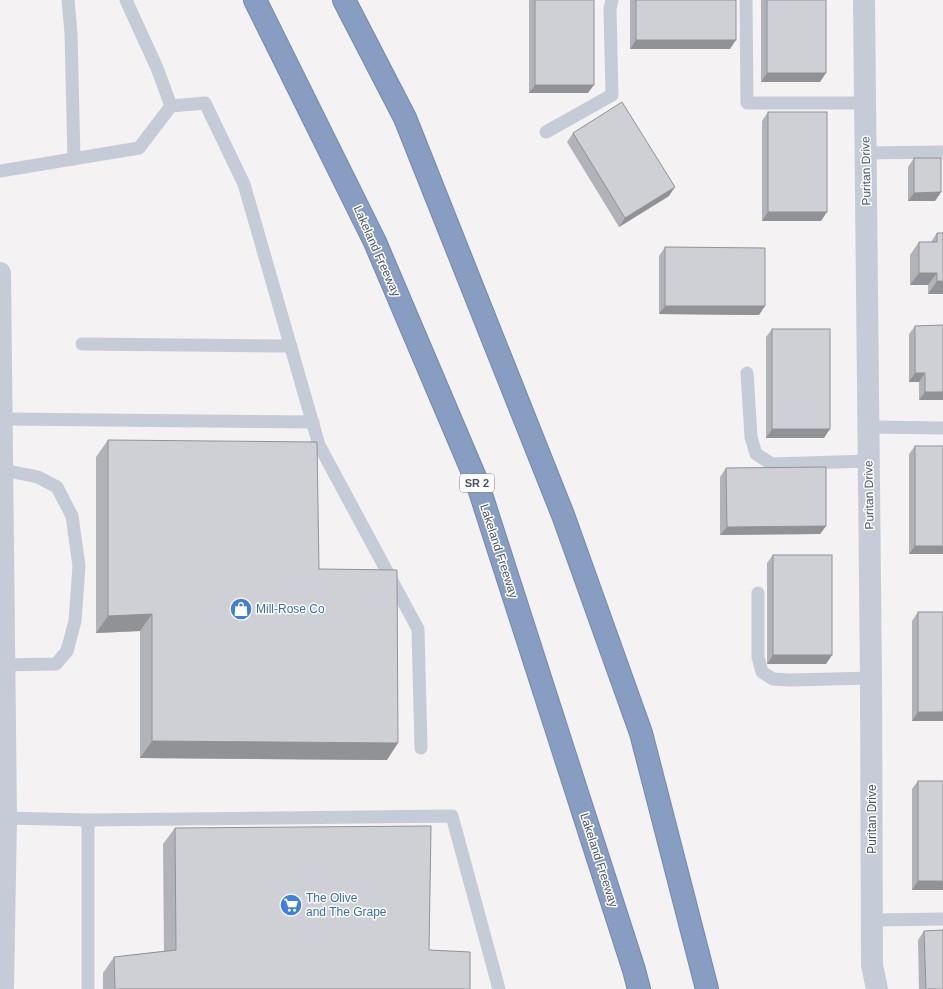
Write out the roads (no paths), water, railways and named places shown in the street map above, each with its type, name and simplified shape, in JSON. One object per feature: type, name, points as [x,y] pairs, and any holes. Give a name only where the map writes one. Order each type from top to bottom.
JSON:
[{"type":"highway","name":"Lakeland Freeway","points":[[255,0],[375,242],[477,482],[639,989]]},
{"type":"highway","points":[[344,0],[405,118],[563,515],[641,733],[707,989]]},
{"type":"street","name":"Puritan Drive","points":[[864,0],[869,427],[872,965],[877,989]]},
{"type":"street","points":[[0,273],[6,818],[3,989]]},
{"type":"lane","points":[[68,0],[71,33],[74,159]]},
{"type":"lane","points":[[126,0],[157,68],[171,106]]},
{"type":"lane","points":[[546,132],[612,95],[610,9],[612,0]]},
{"type":"lane","points":[[746,0],[747,103],[866,102]]},
{"type":"lane","points":[[0,171],[139,148],[171,106],[205,103],[244,184],[319,445],[418,629],[421,748]]},
{"type":"lane","points":[[866,154],[943,152]]},
{"type":"lane","points":[[82,344],[291,346]]},
{"type":"lane","points":[[747,373],[751,437],[756,454],[772,464],[869,461]]},
{"type":"lane","points":[[2,419],[313,422]]},
{"type":"lane","points":[[869,427],[943,428]]},
{"type":"lane","points":[[2,470],[38,477],[57,487],[72,516],[79,566],[75,621],[67,651],[56,664],[4,666]]},
{"type":"lane","points":[[758,593],[758,657],[762,672],[773,679],[791,680],[871,678]]},
{"type":"lane","points":[[6,818],[88,820],[452,816],[499,989]]},
{"type":"lane","points":[[88,820],[88,989]]},
{"type":"lane","points":[[872,920],[943,919]]},
{"type":"place","name":"Mill-Rose Co","points":[[241,609]]},
{"type":"place","name":"The Olive and The Grape","points":[[291,905]]}]
